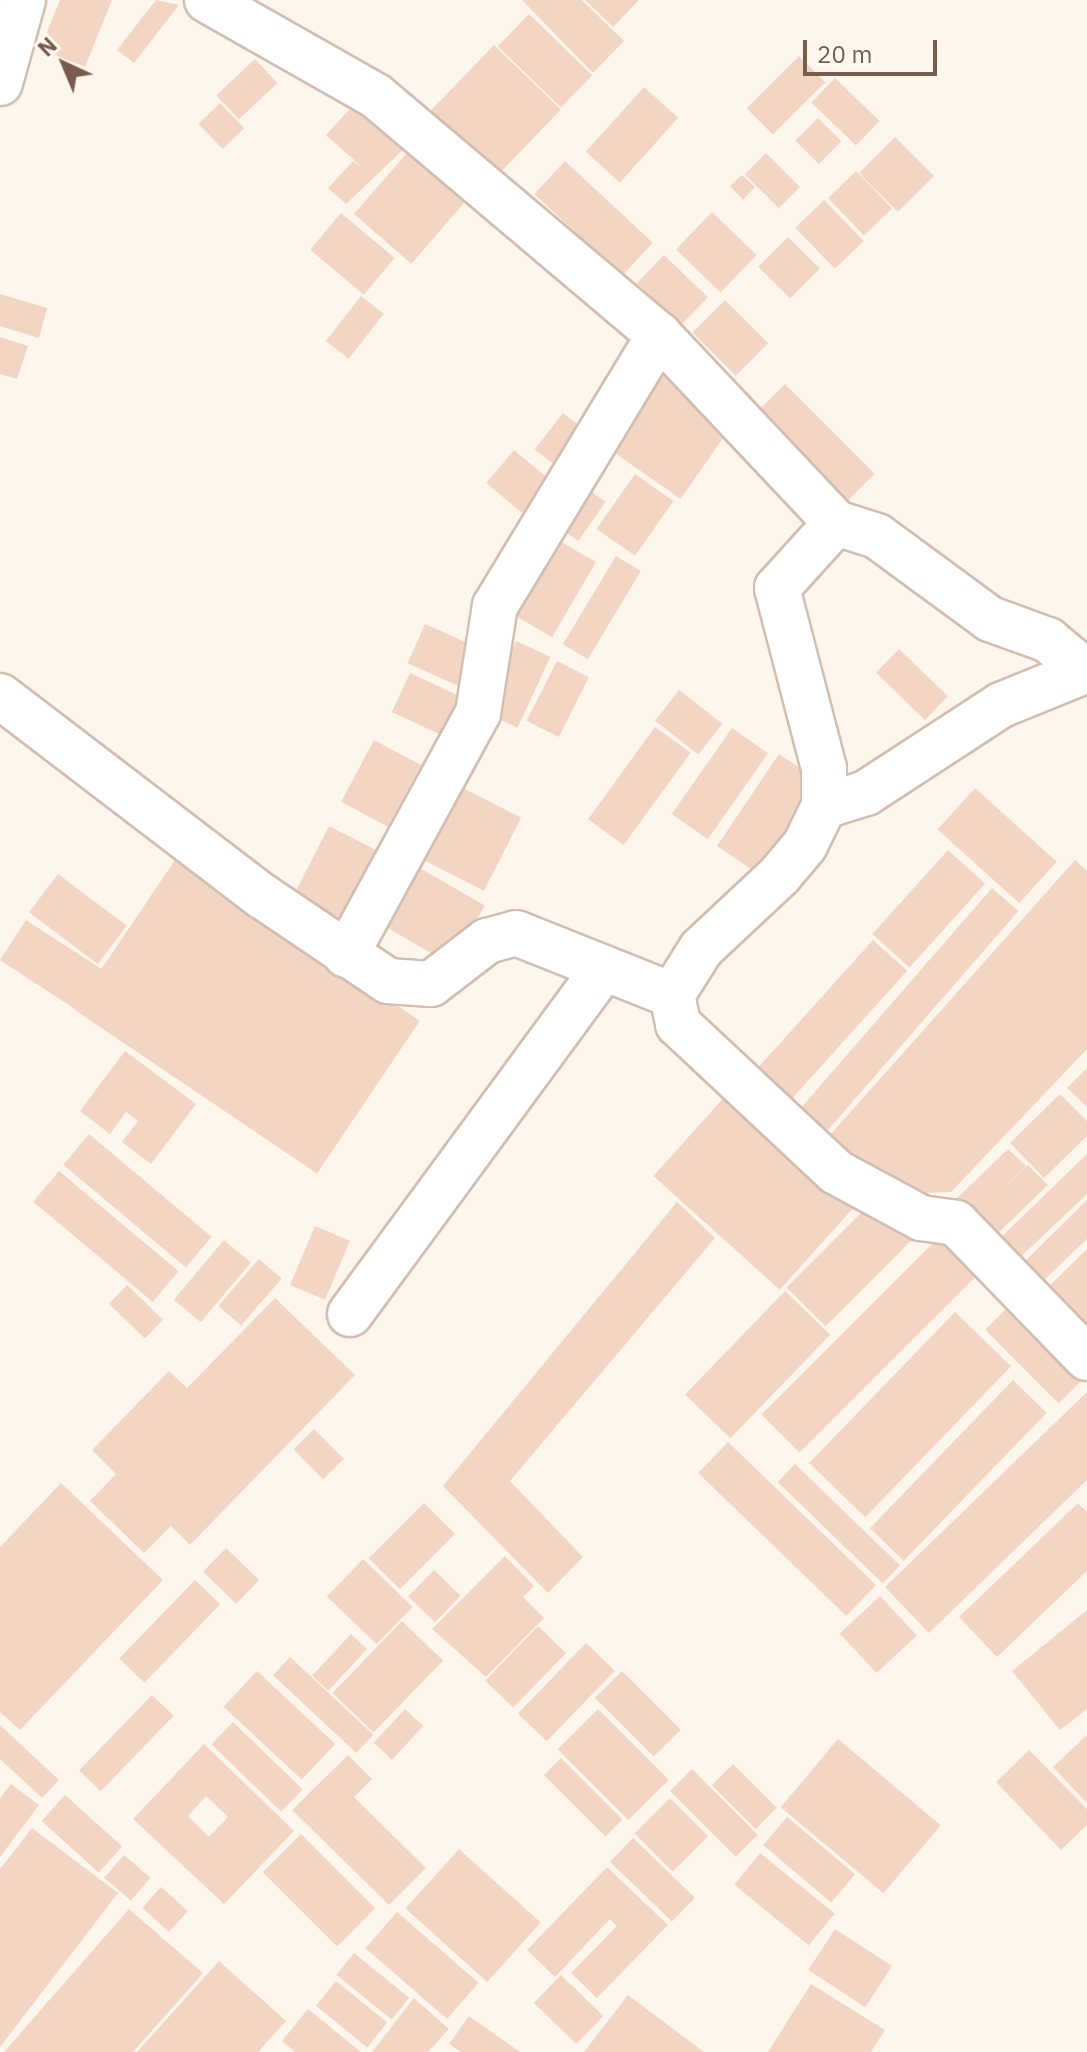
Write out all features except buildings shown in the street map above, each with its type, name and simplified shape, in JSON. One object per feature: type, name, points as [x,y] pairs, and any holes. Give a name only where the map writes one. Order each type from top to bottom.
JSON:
[{"type":"street","points":[[0,83],[23,0]]},
{"type":"street","points":[[207,0],[376,96],[659,335],[836,523],[877,536],[980,612],[1048,640],[1086,671],[1001,705],[866,793],[824,806]]},
{"type":"street","points":[[346,955],[478,713],[495,606],[659,335]]},
{"type":"street","points":[[836,523],[777,588],[824,768],[824,806],[805,845],[701,949],[672,995],[678,1024],[836,1172],[921,1218],[956,1223],[1087,1358]]},
{"type":"street","points":[[0,696],[346,955],[388,981],[431,984],[487,941],[516,933],[672,995]]},
{"type":"street","points":[[350,1314],[604,968]]}]
